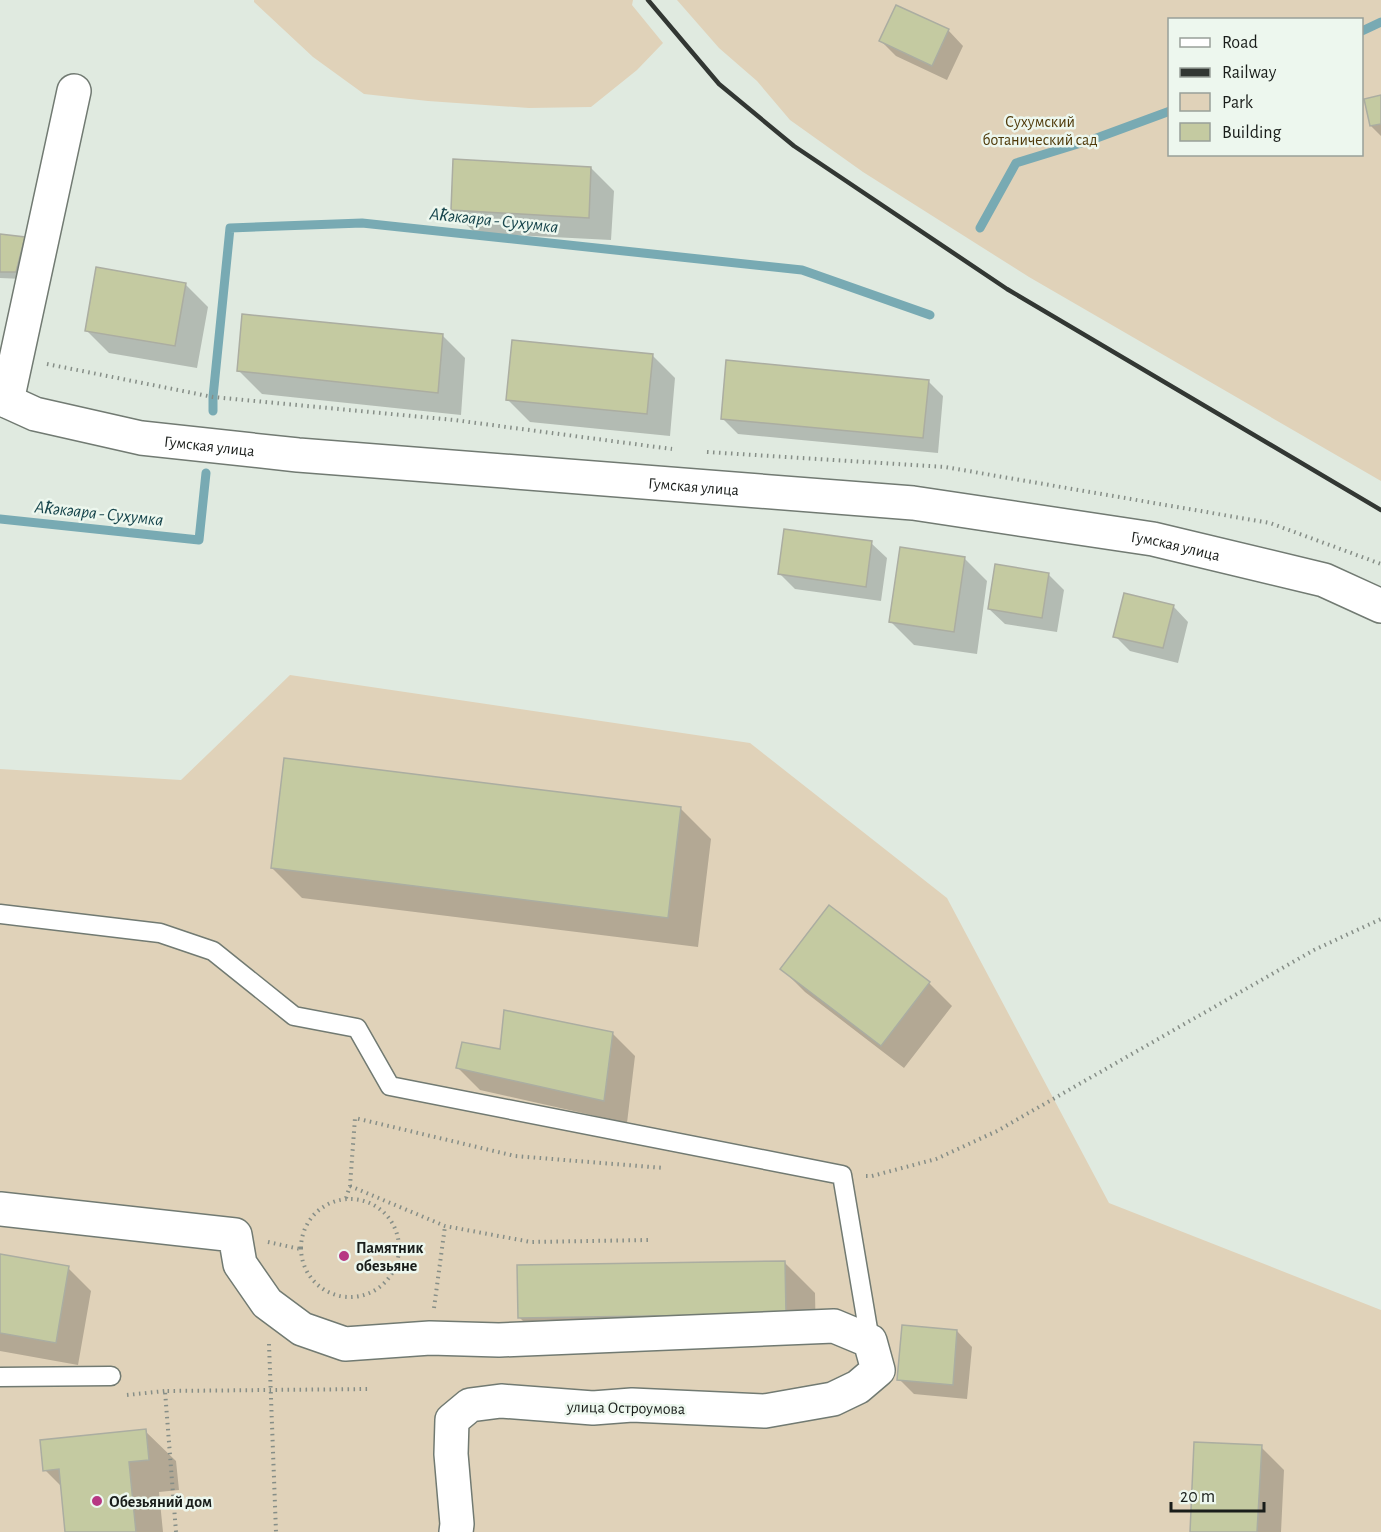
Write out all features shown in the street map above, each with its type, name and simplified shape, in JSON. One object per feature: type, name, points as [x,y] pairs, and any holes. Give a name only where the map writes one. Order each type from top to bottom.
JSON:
[{"type":"street","points":[[3,400],[16,358],[74,91]]},
{"type":"street","name":"Гумская улица","points":[[3,400],[35,414],[141,438],[298,455],[913,503],[1153,538],[1324,580],[1381,606]]},
{"type":"street","points":[[0,1209],[235,1235],[240,1264],[267,1303],[302,1329],[345,1344],[430,1338],[499,1340],[834,1326],[870,1341]]},
{"type":"street","name":"улица Остроумова","points":[[456,1532],[451,1454],[452,1420],[470,1405],[501,1401],[592,1408],[632,1405],[765,1411],[833,1399],[858,1387],[878,1370],[870,1341]]},
{"type":"lane","points":[[0,914],[160,933],[213,951],[294,1016],[357,1028],[390,1086],[842,1175],[870,1341]]},
{"type":"lane","points":[[0,1377],[111,1376]]},
{"type":"path","points":[[16,358],[213,397],[454,420],[677,450]]},
{"type":"path","points":[[700,451],[945,467],[1270,523],[1381,564]]},
{"type":"path","points":[[842,1175],[872,1176],[936,1159],[997,1131],[1314,950],[1381,919]]},
{"type":"path","points":[[346,1198],[350,1186],[355,1118],[515,1156],[674,1168]]},
{"type":"path","points":[[350,1186],[445,1226],[531,1242],[648,1240]]},
{"type":"path","points":[[346,1198],[367,1201],[384,1212],[395,1228],[399,1242],[399,1257],[393,1273],[383,1285],[366,1295],[346,1298],[327,1292],[313,1282],[304,1267],[300,1249],[304,1229],[313,1214],[332,1202],[346,1198]]},
{"type":"path","points":[[430,1338],[445,1226]]},
{"type":"path","points":[[267,1303],[276,1532]]},
{"type":"path","points":[[176,1532],[165,1391],[371,1389]]},
{"type":"green space","points":[[254,0],[633,0],[632,5],[663,43],[637,70],[591,107],[529,108],[428,101],[364,94],[313,57]]},
{"type":"green space","name":"Сухумский ботанический сад","points":[[677,0],[1381,0],[1381,481],[1029,277],[863,172],[790,120],[757,81],[719,48]]},
{"type":"green space","points":[[290,675],[750,743],[947,898],[1109,1203],[1381,1310],[1381,1532],[0,1532],[0,769],[181,780]]},
{"type":"building","points":[[896,5],[949,29],[932,66],[879,41]]},
{"type":"building","points":[[1381,95],[1381,124],[1370,126],[1364,99]]},
{"type":"building","points":[[453,159],[591,167],[589,218],[451,210]]},
{"type":"building","points":[[0,234],[25,237],[16,272],[0,272]]},
{"type":"building","points":[[96,267],[186,283],[175,346],[85,331]]},
{"type":"building","points":[[242,314],[443,334],[438,393],[237,371]]},
{"type":"building","points":[[512,340],[653,354],[647,414],[506,400]]},
{"type":"building","points":[[726,360],[929,380],[923,438],[721,419]]},
{"type":"building","points":[[784,529],[872,541],[866,587],[778,574]]},
{"type":"building","points":[[900,547],[965,557],[954,632],[889,622]]},
{"type":"building","points":[[995,564],[1049,573],[1042,618],[988,609]]},
{"type":"building","points":[[1124,593],[1174,605],[1163,648],[1113,637]]},
{"type":"building","points":[[284,758],[681,807],[668,918],[271,868]]},
{"type":"building","points":[[829,905],[930,982],[881,1046],[780,969]]},
{"type":"building","points":[[504,1010],[613,1032],[604,1101],[456,1068],[462,1042],[500,1049]]},
{"type":"building","points":[[0,1254],[69,1266],[56,1343],[0,1333]]},
{"type":"building","points":[[785,1261],[786,1314],[518,1318],[517,1265]]},
{"type":"building","points":[[902,1325],[957,1330],[953,1385],[897,1380]]},
{"type":"building","name":"Обезьяний дом","points":[[146,1429],[149,1460],[129,1462],[136,1532],[65,1532],[59,1469],[43,1471],[40,1440]]},
{"type":"building","points":[[1194,1442],[1262,1445],[1257,1532],[1190,1532]]},
{"type":"waterway","name":"Аҟәкәара - Сухумка","points":[[1363,31],[1381,22]]},
{"type":"waterway","name":"Аҟәкәара - Сухумка","points":[[980,228],[1016,163],[1094,139],[1168,112]]},
{"type":"waterway","name":"Аҟәкәара - Сухумка","points":[[213,411],[230,228],[362,223],[802,270],[930,315]]},
{"type":"waterway","name":"Аҟәкәара - Сухумка","points":[[0,519],[199,540],[206,473]]},
{"type":"railway","points":[[648,0],[719,84],[794,146],[1007,289],[1381,510]]},
{"type":"place","name":"Памятник обезьяне","points":[[344,1256]]},
{"type":"place","name":"Обезьяний дом","points":[[97,1501]]}]
